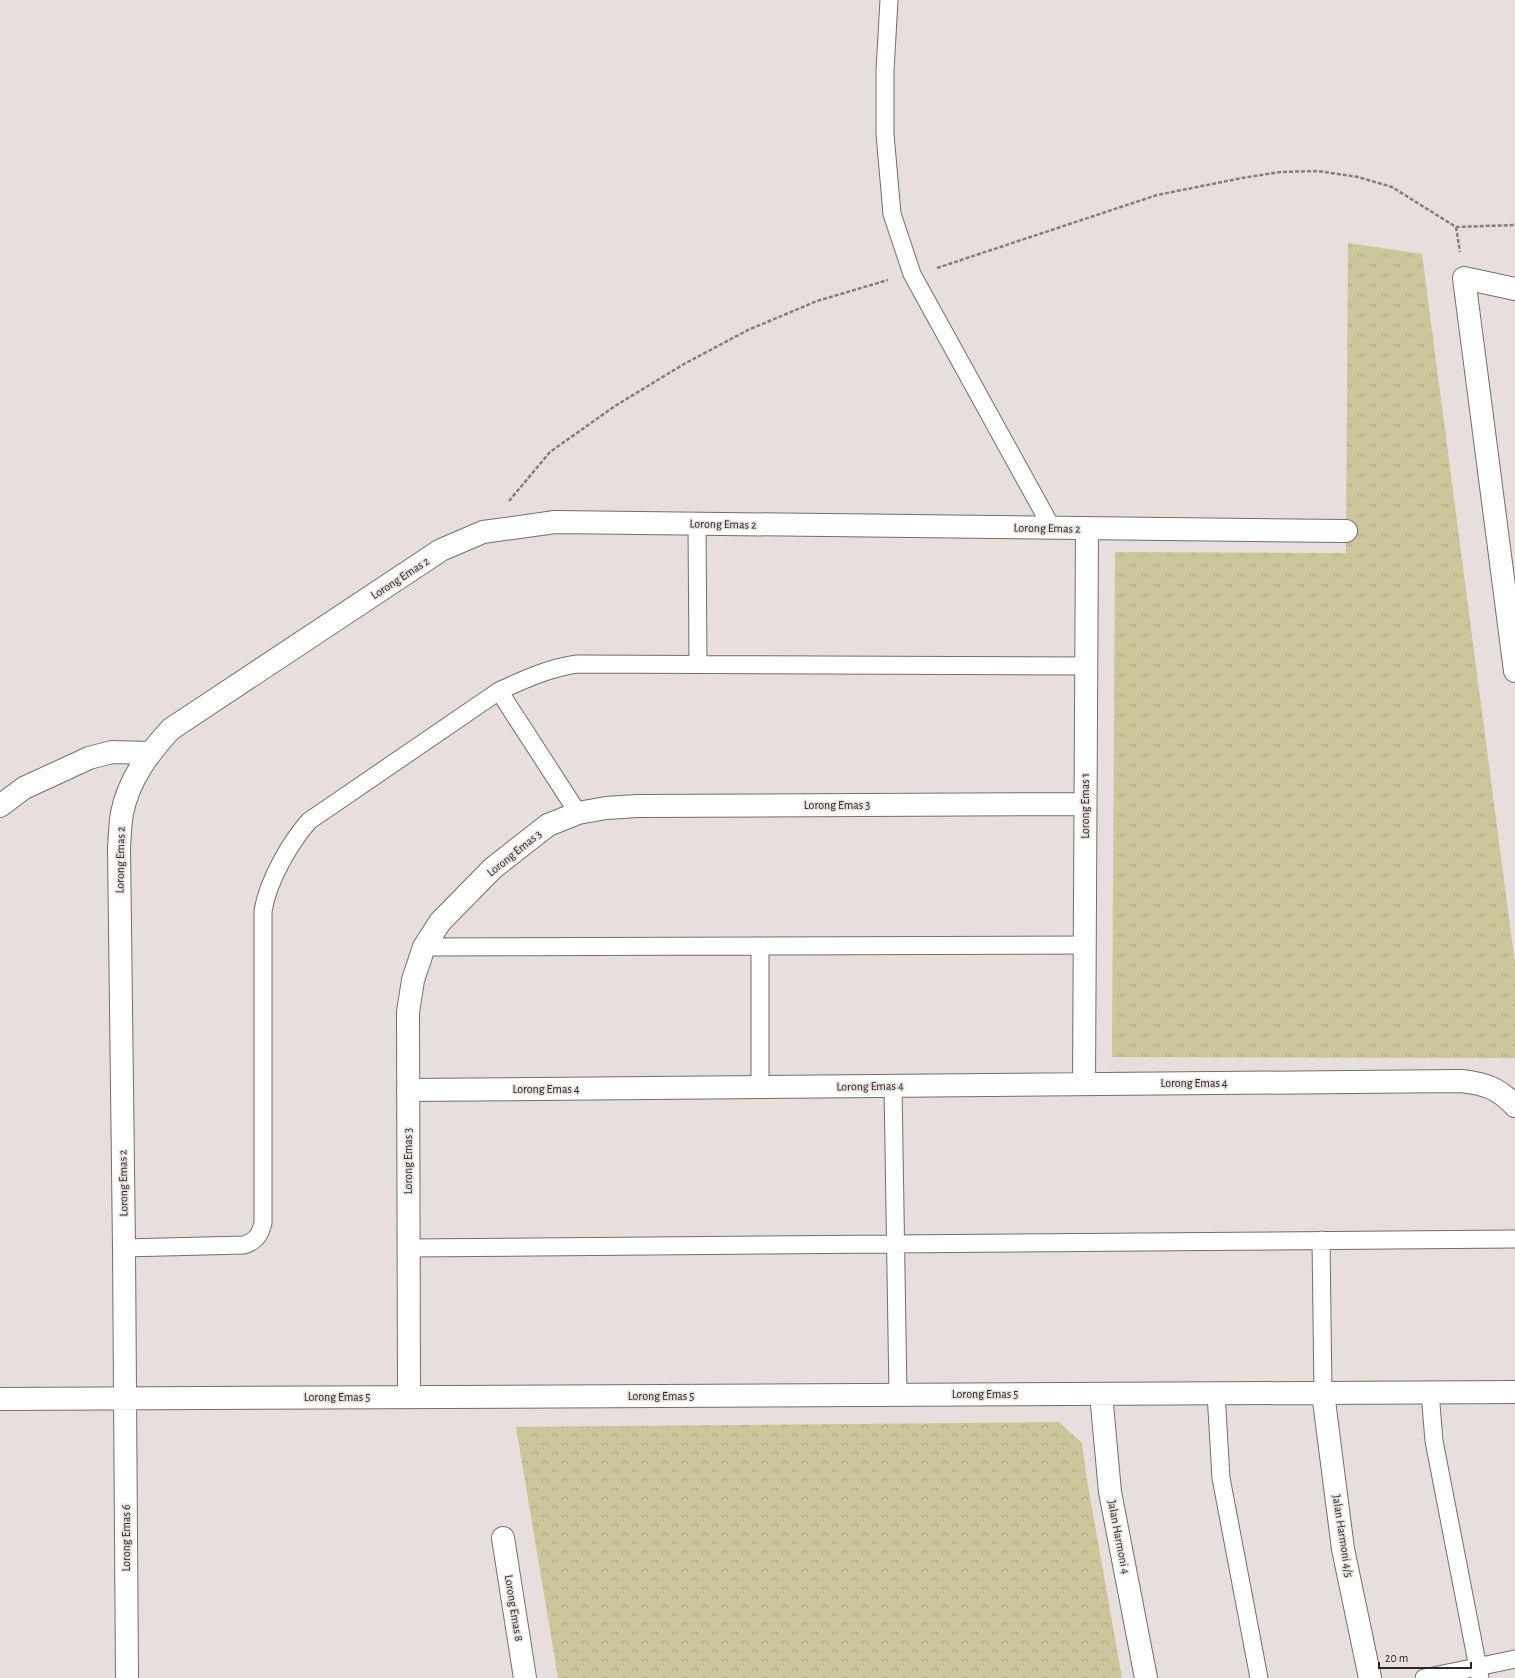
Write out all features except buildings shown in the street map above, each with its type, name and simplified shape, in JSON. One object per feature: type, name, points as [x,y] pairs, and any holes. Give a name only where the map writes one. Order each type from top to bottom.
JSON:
[{"type":"street","points":[[1515,289],[1464,278],[1512,620],[1515,671]]},
{"type":"street","name":"Lorong Emas 2","points":[[126,1399],[118,847],[122,813],[132,783],[148,754],[171,729],[178,724],[441,550],[483,532],[555,522],[1346,531]]},
{"type":"street","name":"Lorong Emas 1","points":[[1084,1084],[1087,528]]},
{"type":"street","points":[[0,806],[24,788],[89,758],[112,752],[148,754]]},
{"type":"street","name":"Lorong Emas 3","points":[[409,1397],[408,1012],[413,980],[424,947],[440,922],[493,868],[548,826],[578,813],[606,808],[637,806],[1085,804]]},
{"type":"street","name":"Lorong Emas 4","points":[[408,1090],[1462,1081],[1480,1083],[1498,1090],[1515,1106]]},
{"type":"street","name":"Lorong Emas 5","points":[[0,1399],[1515,1392]]},
{"type":"street","name":"Jalan Harmoni 4/5","points":[[1323,1393],[1343,1549],[1370,1678]]},
{"type":"street","name":"Jalan Harmoni 4","points":[[1101,1394],[1110,1492],[1146,1678]]},
{"type":"street","name":"Lorong Emas 6","points":[[126,1399],[127,1678]]},
{"type":"street","name":"Lorong Emas 8","points":[[503,1538],[525,1678]]},
{"type":"lane","points":[[889,0],[885,71],[885,134],[892,214],[912,274],[1052,528]]},
{"type":"lane","points":[[697,524],[698,664]]},
{"type":"lane","points":[[124,1248],[244,1245],[251,1243],[257,1238],[263,1223],[263,911],[266,897],[292,844],[309,821],[499,691],[538,673],[557,667],[577,664],[1086,666]]},
{"type":"lane","points":[[499,691],[578,813]]},
{"type":"lane","points":[[760,946],[760,1087]]},
{"type":"lane","points":[[424,947],[1084,946]]},
{"type":"lane","points":[[893,1086],[898,1395]]},
{"type":"lane","points":[[408,1248],[1515,1239]]},
{"type":"lane","points":[[1321,1240],[1323,1393]]},
{"type":"lane","points":[[1430,1392],[1434,1441],[1478,1672]]},
{"type":"lane","points":[[1216,1393],[1221,1478],[1259,1678]]},
{"type":"lane","points":[[1424,1678],[1478,1672],[1515,1659]]},
{"type":"path","points":[[483,532],[550,452],[615,406],[684,364],[748,330],[818,301],[938,268],[1157,195],[1280,172],[1318,171],[1358,177],[1392,187],[1456,227],[1515,225]]},
{"type":"green space","points":[[1348,243],[1422,254],[1515,964],[1515,1058],[1112,1057],[1115,552],[1346,553]]},
{"type":"green space","points":[[1059,1422],[1082,1443],[1087,1480],[1122,1678],[558,1678],[516,1427]]}]
